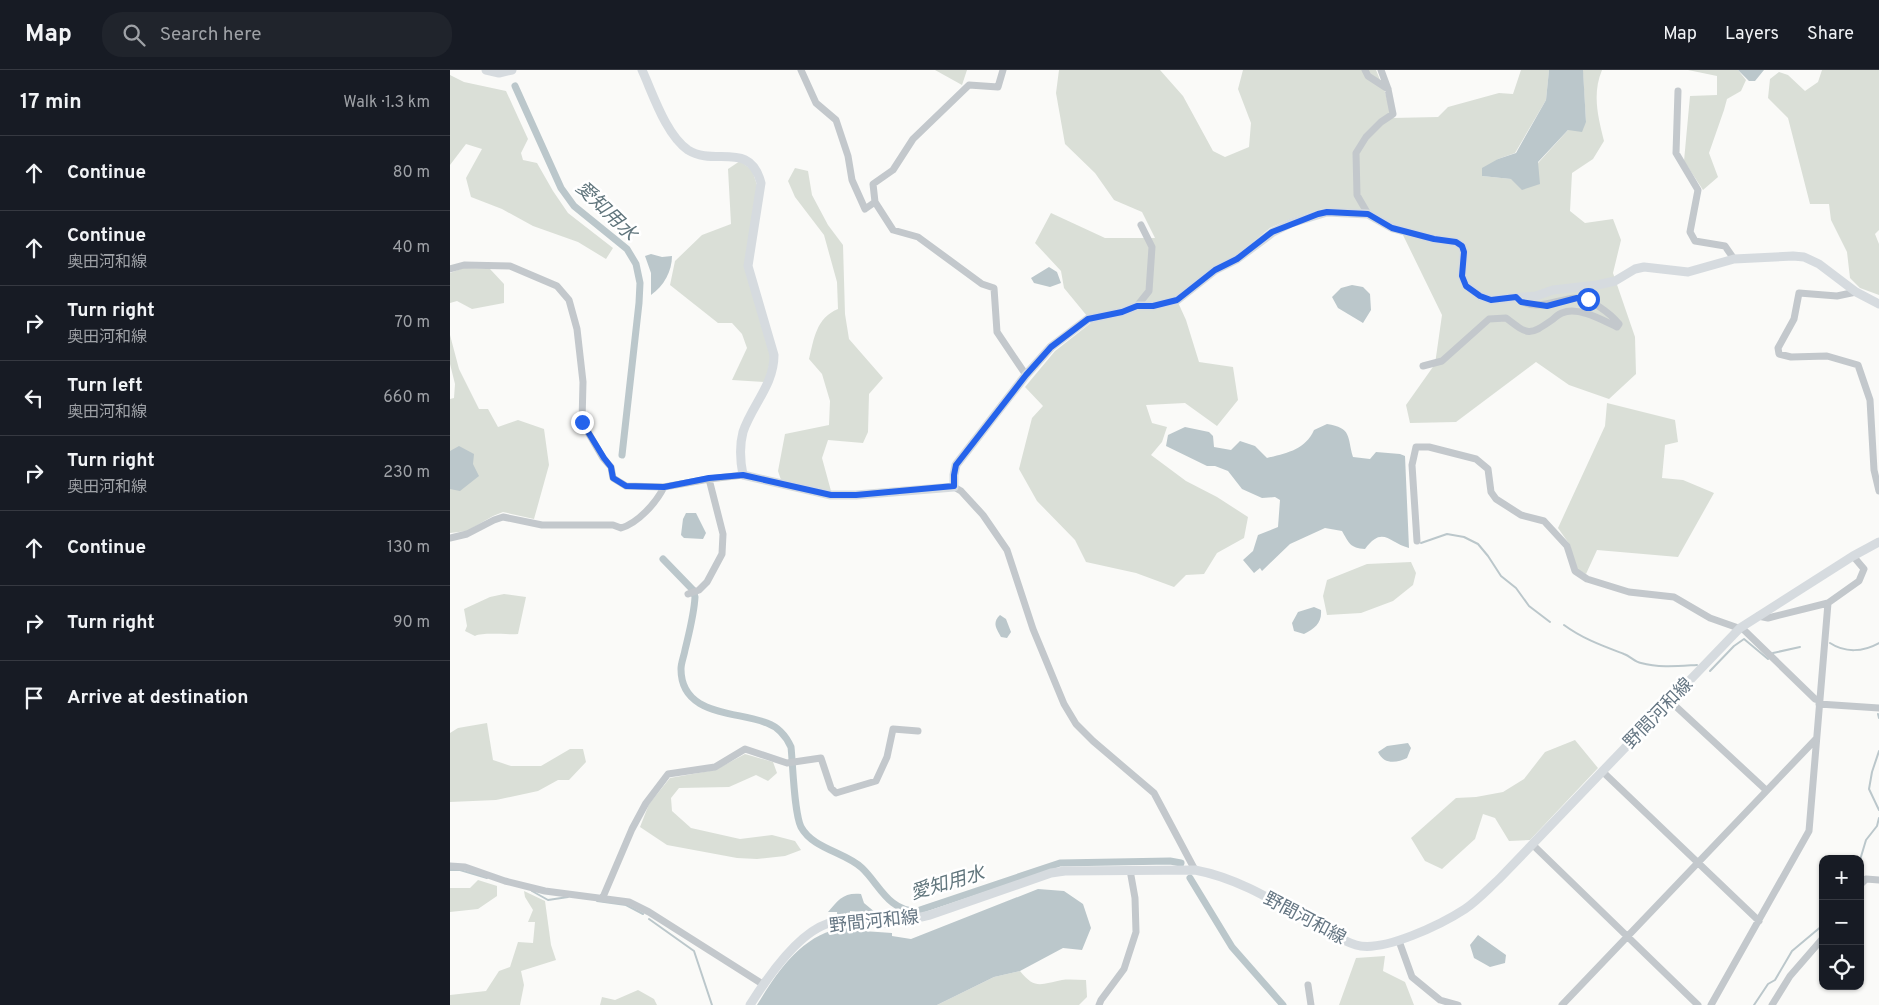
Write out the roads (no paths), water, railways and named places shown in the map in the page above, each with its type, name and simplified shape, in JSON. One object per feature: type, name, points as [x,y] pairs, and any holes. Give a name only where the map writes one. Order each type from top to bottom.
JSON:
[{"type":"main road","points":[[486,70],[499,73],[512,70]]},
{"type":"main road","points":[[642,70],[672,134],[687,150],[699,155],[744,159],[757,170],[761,184],[748,266],[774,355],[774,368],[770,380],[744,431],[739,454],[743,475],[831,495],[856,495],[954,486],[956,465],[1026,375],[1051,347],[1088,319],[1122,312],[1137,306],[1153,306],[1177,300],[1215,270],[1237,259],[1272,232],[1291,223],[1327,212],[1368,214],[1392,228],[1434,239],[1456,242],[1462,246],[1464,252],[1462,276],[1466,286],[1480,296],[1491,300],[1536,296],[1553,290],[1597,285],[1615,281],[1635,269],[1644,267],[1688,272],[1734,259],[1804,257],[1819,264],[1856,292],[1879,304]]},
{"type":"main road","name":"野間河和線","points":[[750,1005],[802,937],[811,931],[834,922],[887,923],[930,915],[1051,873],[1065,871],[1195,870],[1219,875],[1249,887],[1356,945],[1386,945],[1399,941],[1466,908],[1499,879],[1740,628],[1852,556],[1879,542]]},
{"type":"street","points":[[801,70],[816,103],[836,120],[848,156],[852,180],[865,209],[875,202]]},
{"type":"street","points":[[1003,70],[998,87],[969,85],[913,139],[893,170],[873,184],[875,202],[893,230],[918,237],[982,284],[994,288],[997,332],[1026,375]]},
{"type":"street","points":[[1364,70],[1368,76],[1388,89]]},
{"type":"street","points":[[1368,214],[1357,196],[1356,152],[1366,137],[1381,122],[1393,114],[1388,89],[1381,70]]},
{"type":"street","points":[[1678,91],[1676,153],[1698,190],[1690,232],[1695,241],[1725,246],[1734,259]]},
{"type":"street","points":[[1137,306],[1149,291],[1152,247],[1141,225]]},
{"type":"street","points":[[450,269],[464,264],[510,266],[557,286],[569,300],[577,328],[583,382],[582,422],[611,467],[613,478],[626,486],[664,487],[709,478],[743,475]]},
{"type":"street","points":[[1856,292],[1837,296],[1799,293],[1794,319],[1778,348],[1780,354],[1791,357],[1827,356],[1858,365],[1870,400],[1874,470],[1879,491]]},
{"type":"street","points":[[1422,366],[1442,361],[1489,319],[1506,318],[1522,330],[1535,332],[1562,313],[1578,312],[1600,319],[1617,328],[1619,324],[1588,299],[1577,298],[1547,306],[1521,302],[1516,297]]},
{"type":"street","points":[[1416,540],[1412,465],[1416,447],[1429,447],[1476,459],[1488,469],[1491,492],[1496,499],[1521,515],[1544,521],[1567,546],[1575,571],[1587,579],[1630,592],[1674,597],[1710,618],[1744,630],[1819,702],[1879,708]]},
{"type":"street","points":[[688,594],[699,590],[707,582],[722,554],[723,534],[709,478]]},
{"type":"street","points":[[954,486],[984,515],[1007,550],[1033,629],[1068,710],[1076,724],[1154,793],[1195,870]]},
{"type":"street","points":[[450,538],[467,534],[503,517],[542,525],[613,525],[621,528],[626,527],[643,514],[664,487]]},
{"type":"street","points":[[1758,616],[1768,618],[1828,603],[1859,580],[1864,569],[1852,556]]},
{"type":"street","points":[[1711,1005],[1809,831],[1828,603]]},
{"type":"street","points":[[1670,700],[1766,790]]},
{"type":"street","points":[[603,897],[632,829],[646,803],[668,774],[715,767],[745,749],[787,763],[821,758],[832,788],[836,793],[844,792],[876,781],[887,757],[893,729],[918,731]]},
{"type":"street","points":[[1562,1005],[1816,739]]},
{"type":"street","points":[[1602,772],[1759,921]]},
{"type":"street","points":[[1533,845],[1698,1005]]},
{"type":"street","points":[[450,866],[465,867],[505,881],[545,891],[603,897],[629,902],[649,912],[764,985]]},
{"type":"street","points":[[1099,1005],[1124,969],[1136,932],[1135,898],[1130,870]]},
{"type":"street","points":[[1864,881],[1866,879],[1879,880]]},
{"type":"street","points":[[1399,941],[1412,977],[1440,1000],[1458,1005]]},
{"type":"street","points":[[1772,1005],[1790,976],[1819,943]]},
{"type":"street","points":[[1308,985],[1311,1005]]},
{"type":"waterway","name":"愛知用水","points":[[515,86],[561,188],[574,206],[627,249],[636,264],[640,283],[639,303],[622,455]]},
{"type":"waterway","points":[[1421,543],[1447,534],[1464,537],[1478,544],[1501,576],[1516,588],[1529,606],[1550,622]]},
{"type":"waterway","name":"愛知用水","points":[[663,559],[693,590],[695,597],[681,669],[683,684],[690,696],[700,704],[712,709],[767,723],[781,732],[791,747],[795,800],[801,827],[813,840],[862,868],[885,896],[899,907],[917,911],[1060,863],[1170,861],[1181,863]]},
{"type":"waterway","points":[[1564,625],[1586,638],[1648,665],[1697,665]]},
{"type":"waterway","points":[[1710,671],[1734,646],[1744,639],[1768,659]]},
{"type":"waterway","points":[[1830,643],[1848,650],[1860,650],[1879,643]]},
{"type":"waterway","points":[[1773,653],[1800,647]]},
{"type":"waterway","points":[[1878,714],[1879,718]]},
{"type":"waterway","points":[[1879,751],[1869,789],[1879,810]]},
{"type":"waterway","points":[[1862,855],[1866,840],[1877,826],[1879,818]]},
{"type":"waterway","points":[[450,870],[460,870],[487,878]]},
{"type":"waterway","name":"愛知用水","points":[[1190,878],[1232,947],[1283,1005]]},
{"type":"waterway","points":[[532,891],[548,900],[568,897]]},
{"type":"waterway","points":[[597,901],[626,905],[643,914]]},
{"type":"waterway","points":[[649,919],[694,951],[712,1005]]},
{"type":"waterway","points":[[1754,1005],[1768,984],[1775,980],[1792,951],[1819,928]]}]
